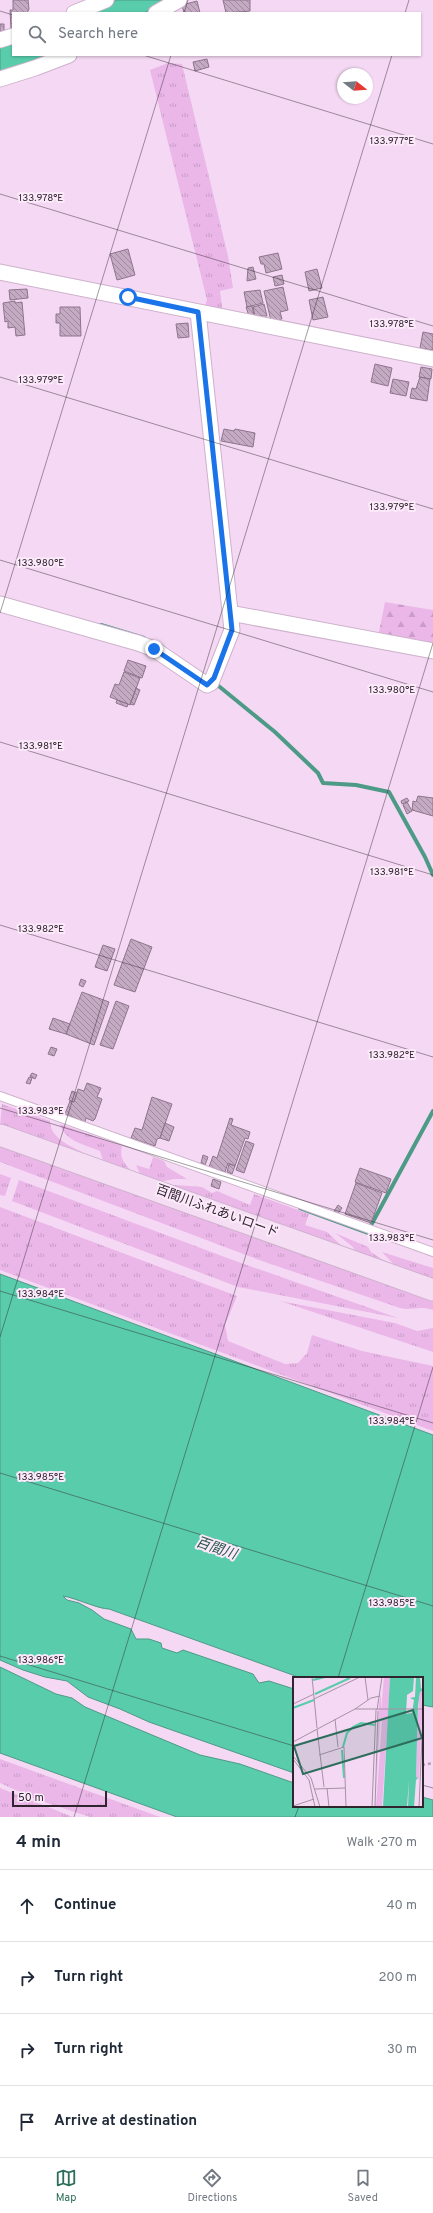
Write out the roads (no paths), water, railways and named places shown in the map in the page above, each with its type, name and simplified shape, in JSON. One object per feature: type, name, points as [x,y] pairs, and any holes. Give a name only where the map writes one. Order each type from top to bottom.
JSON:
[{"type":"street","points":[[76,12],[91,3],[106,0]]},
{"type":"street","points":[[158,12],[179,0]]},
{"type":"street","points":[[0,40],[12,36]]},
{"type":"street","points":[[0,79],[66,56]]},
{"type":"street","points":[[0,272],[198,316],[433,359]]},
{"type":"street","points":[[0,604],[138,643],[154,649],[207,685],[212,680],[232,630],[198,316]]},
{"type":"street","points":[[230,613],[433,652]]},
{"type":"street","name":"百間川ふれあいロード","points":[[0,1135],[433,1290]]},
{"type":"lane","points":[[0,1096],[433,1252]]},
{"type":"water","points":[[117,0],[169,0],[146,12],[90,12]]},
{"type":"water","points":[[12,42],[12,56],[50,56],[0,73],[0,45]]},
{"type":"water","name":"百間川","points":[[0,1274],[433,1435],[433,1707],[423,1705],[423,1677],[298,1677],[109,1609],[104,1609],[63,1596],[67,1600],[79,1603],[92,1610],[104,1619],[131,1629],[136,1639],[149,1639],[161,1643],[162,1648],[177,1653],[183,1650],[253,1674],[259,1683],[269,1681],[293,1689],[293,1773],[149,1722],[88,1697],[67,1681],[45,1677],[23,1670],[0,1660]]},
{"type":"water","points":[[0,1667],[56,1694],[72,1698],[85,1707],[200,1755],[240,1764],[293,1783],[293,1807],[423,1807],[423,1797],[433,1800],[433,1817],[177,1817],[0,1753]]},
{"type":"waterway","points":[[101,625],[144,638]]},
{"type":"waterway","points":[[215,683],[275,732],[318,773],[323,783],[356,785],[389,792],[425,857],[433,875]]},
{"type":"waterway","points":[[369,1229],[433,1111]]},
{"type":"waterway","points":[[300,1208],[374,1235]]}]
